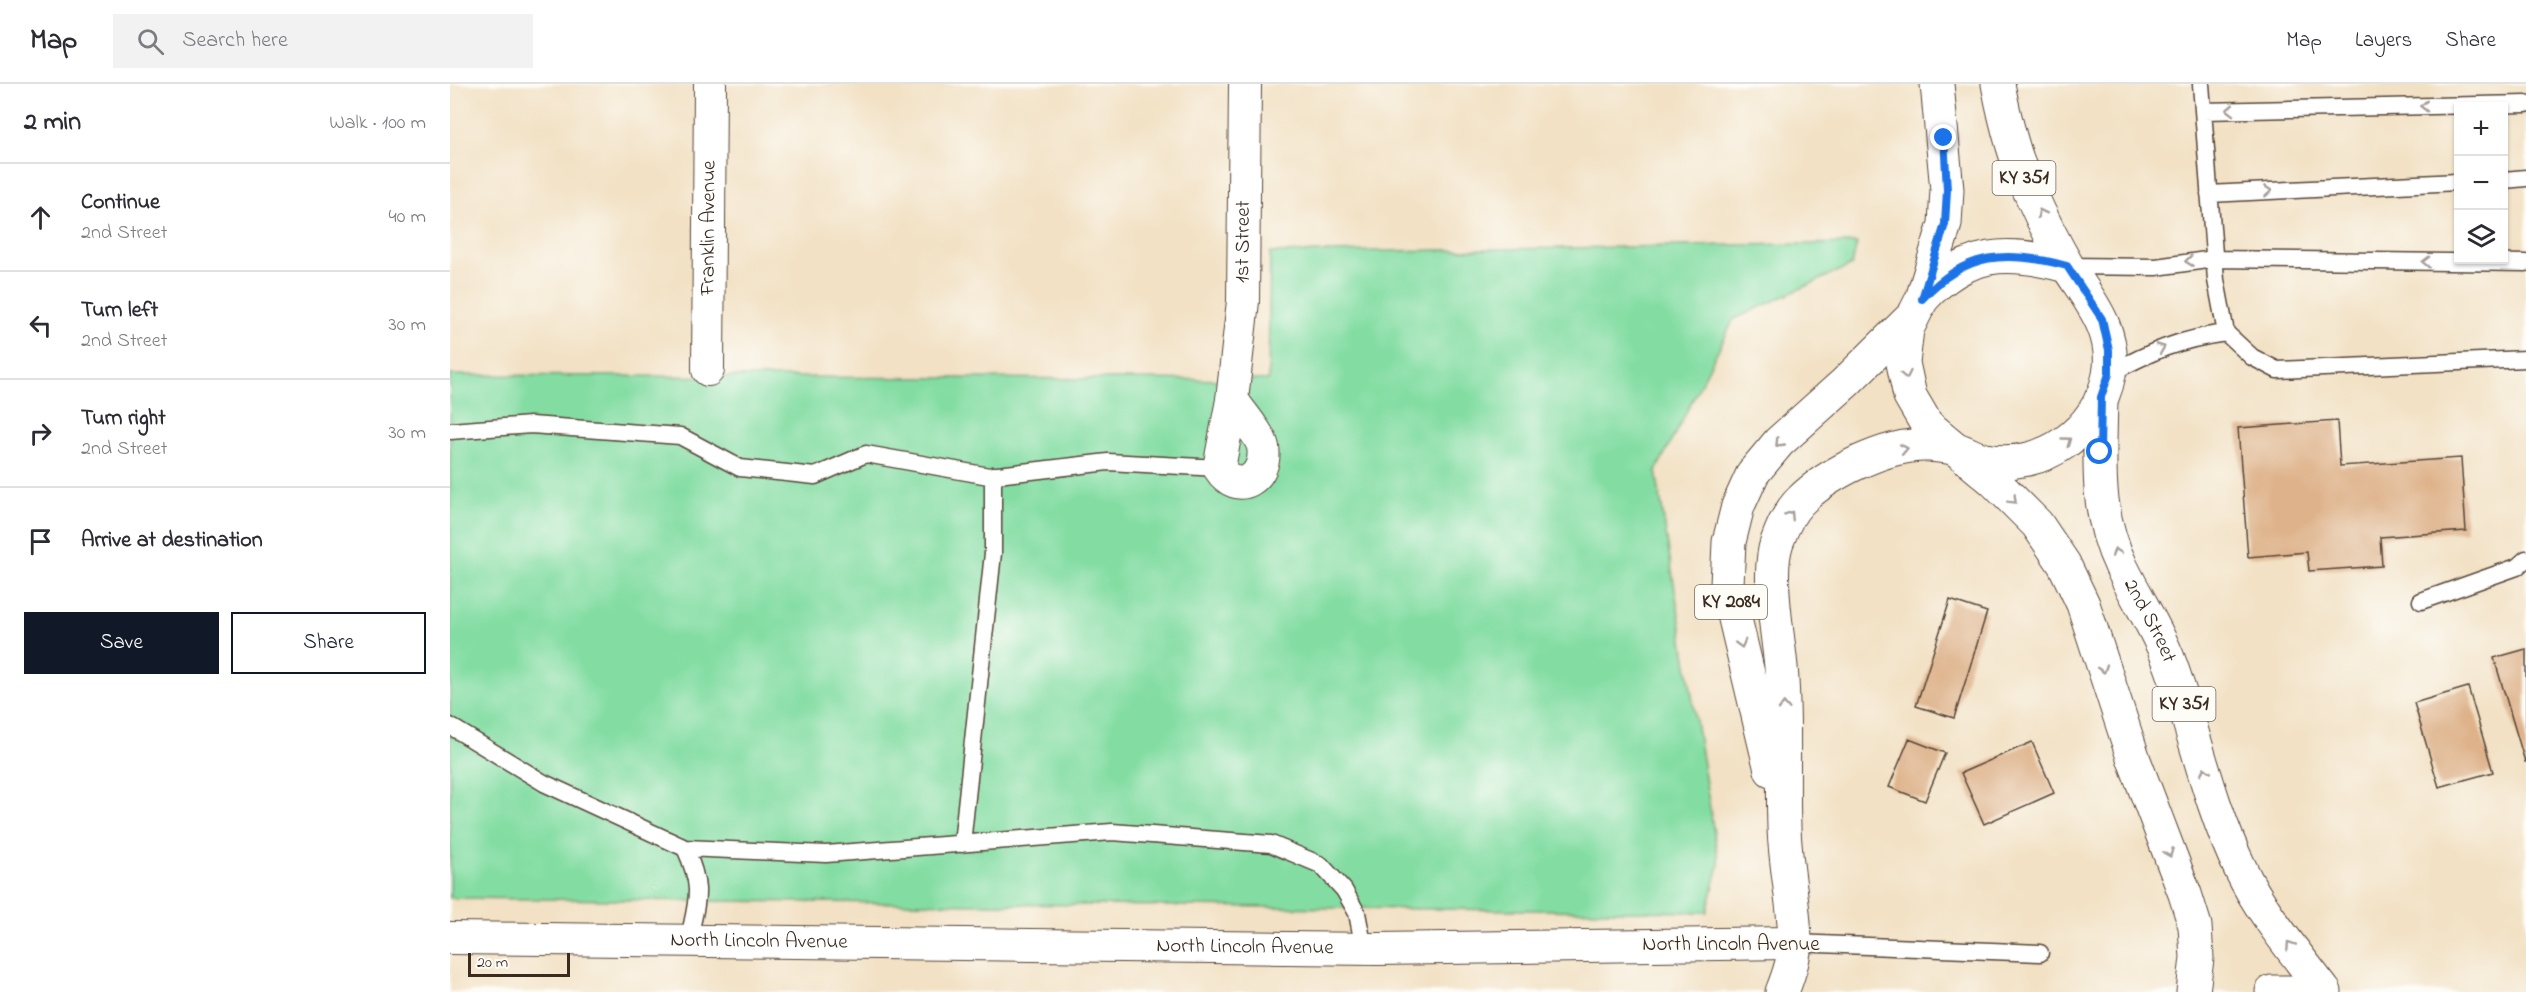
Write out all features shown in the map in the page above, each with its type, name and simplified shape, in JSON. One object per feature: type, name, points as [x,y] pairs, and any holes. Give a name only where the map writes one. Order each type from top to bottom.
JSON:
[{"type":"main road","name":"KY 351","points":[[1937,84],[1944,138],[1947,190],[1945,224],[1919,307],[1907,329],[1903,363],[1910,396],[1927,425],[1993,480],[2037,524],[2064,564],[2083,604],[2134,760],[2195,926],[2197,958],[2193,992]]},
{"type":"main road","name":"2nd Street","points":[[1998,84],[2005,120],[2029,192],[2067,266],[2102,319],[2109,350],[2099,490],[2106,524],[2121,567],[2170,663],[2218,815],[2241,870],[2296,954],[2325,992]]},
{"type":"main road","points":[[1919,307],[1946,276],[1964,265],[1985,258],[2001,255],[2038,258],[2067,266]]},
{"type":"main road","name":"KY 2084","points":[[1784,828],[1727,585],[1729,542],[1738,506],[1753,473],[1779,442],[1845,383],[1919,307]]},
{"type":"main road","points":[[1953,448],[1985,460],[2019,462],[2051,452],[2079,432],[2099,404],[2105,386]]},
{"type":"main road","name":"KY 2084","points":[[1782,992],[1795,943],[1784,828],[1785,707],[1774,574],[1775,545],[1787,519],[1799,502],[1832,476],[1866,460],[1898,450],[1925,445],[1953,448]]},
{"type":"main road","points":[[2272,992],[2290,992]]},
{"type":"street","name":"Franklin Avenue","points":[[708,370],[710,84]]},
{"type":"street","name":"1st Street","points":[[1219,468],[1220,453],[1232,400],[1243,301],[1245,84]]},
{"type":"street","points":[[1219,468],[1224,477],[1235,483],[1247,482],[1257,476],[1261,466],[1263,446],[1232,400]]},
{"type":"street","name":"North Lincoln Avenue","points":[[450,938],[688,943],[1364,949],[1795,943]]},
{"type":"lane","points":[[2201,84],[2214,259],[2226,333],[2252,357],[2277,370],[2526,360]]},
{"type":"lane","points":[[2203,111],[2525,104],[2526,121]]},
{"type":"lane","points":[[2508,180],[2526,178]]},
{"type":"lane","points":[[2210,194],[2454,182]]},
{"type":"lane","points":[[2067,266],[2156,267],[2214,259],[2526,263]]},
{"type":"lane","points":[[2105,386],[2169,344],[2198,336],[2226,333]]},
{"type":"lane","points":[[450,431],[531,425],[680,436],[740,468],[815,476],[866,454],[993,475],[1108,462],[1219,468]]},
{"type":"lane","points":[[962,844],[993,553],[993,475]]},
{"type":"lane","points":[[2421,601],[2517,567],[2526,559]]},
{"type":"lane","points":[[450,726],[544,783],[685,848],[826,854],[1112,832],[1271,844],[1321,865],[1344,890],[1357,913],[1364,949]]},
{"type":"lane","points":[[685,848],[696,872],[699,888],[688,943]]},
{"type":"lane","name":"North Lincoln Avenue","points":[[1795,943],[2040,953]]},
{"type":"green space","points":[[1857,243],[1852,265],[1734,319],[1656,471],[1719,865],[1707,912],[450,898],[450,375],[1268,380],[1270,253]]},
{"type":"building","points":[[2337,421],[2340,466],[2461,458],[2466,531],[2380,537],[2382,566],[2309,571],[2307,552],[2248,557],[2238,428]]},
{"type":"building","points":[[1950,600],[1987,612],[1954,718],[1916,706]]},
{"type":"building","points":[[2526,649],[2526,762],[2525,762],[2494,658]]},
{"type":"building","points":[[2468,687],[2493,772],[2439,787],[2414,703]]},
{"type":"building","points":[[1909,739],[1945,753],[1925,801],[1889,787]]},
{"type":"building","points":[[2032,742],[2054,793],[1984,824],[1961,773]]},
{"type":"route","points":[[1944,138],[1947,190],[1945,224],[1936,260],[1922,299],[1946,276],[1964,265],[1985,258],[2001,255],[2038,258],[2067,266],[2102,319],[2109,350],[2109,374],[2101,397],[2100,452]]}]
